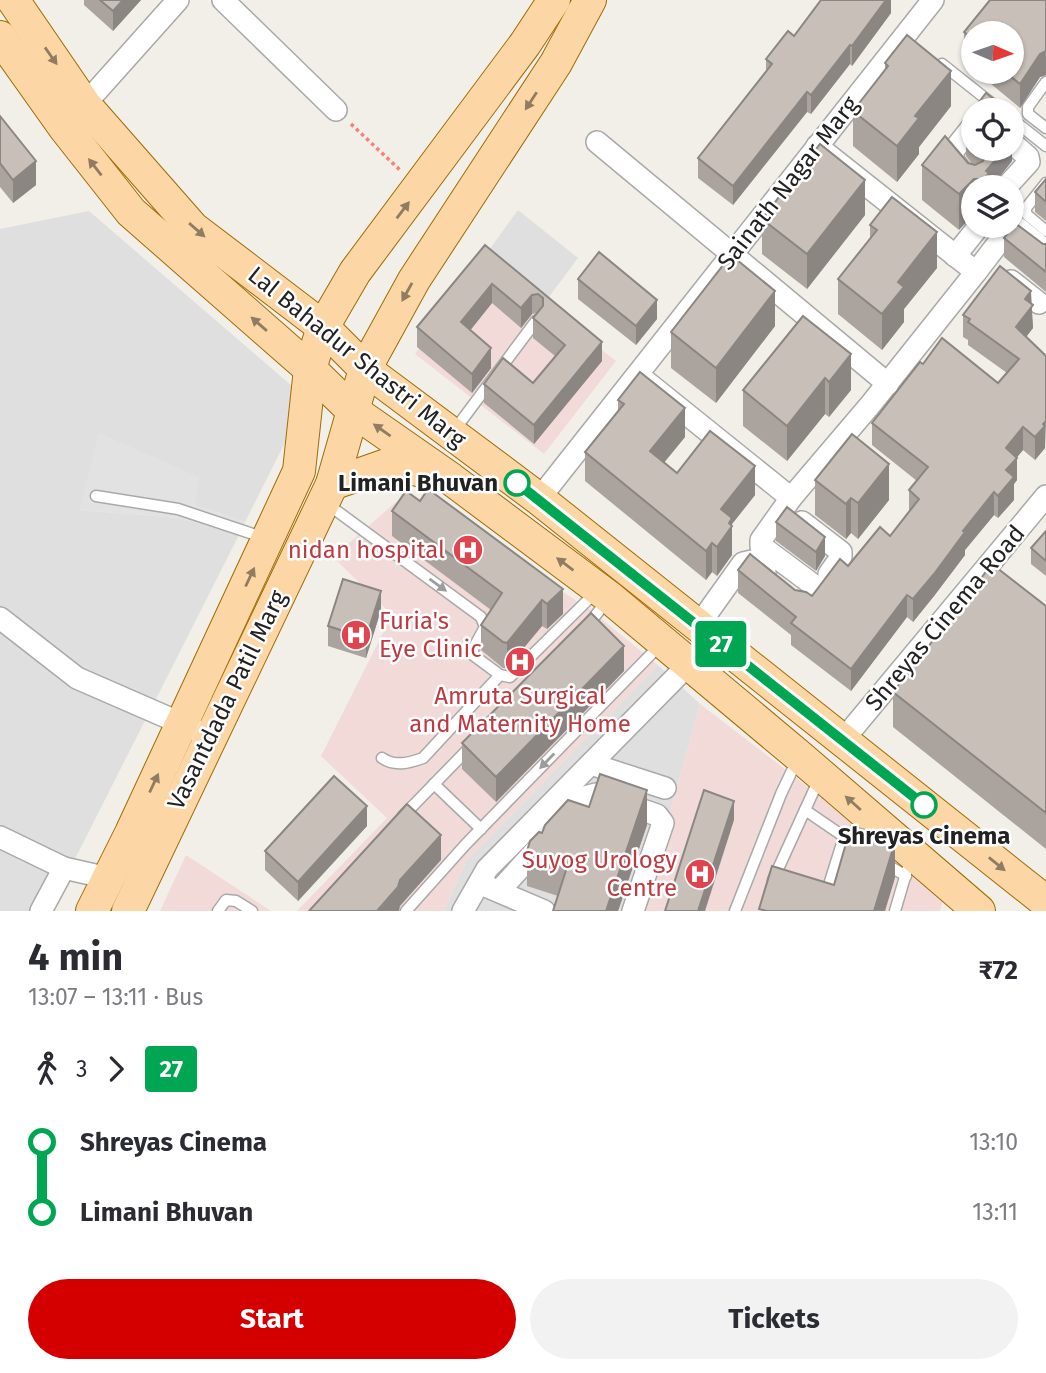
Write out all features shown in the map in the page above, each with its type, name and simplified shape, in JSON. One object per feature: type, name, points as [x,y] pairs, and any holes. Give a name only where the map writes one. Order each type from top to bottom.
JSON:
[{"type":"main road","name":"Lal Bahadur Shastri Marg","points":[[13,0],[75,116],[131,212],[310,369],[352,410],[451,479],[604,594],[810,765],[909,865],[979,911]]},
{"type":"main road","name":"Vasantdada Patil Marg","points":[[128,911],[144,840],[181,724],[299,471],[310,369],[323,327],[355,272],[419,189],[554,0]]},
{"type":"main road","name":"Vasantdada Patil Marg","points":[[92,911],[108,878],[144,840],[210,737],[328,492],[365,369],[414,280],[556,64],[590,0]]},
{"type":"main road","name":"Lal Bahadur Shastri Marg","points":[[0,37],[75,116],[193,228],[323,327],[365,369],[539,499],[1046,902]]},
{"type":"main road","points":[[525,44],[556,64]]},
{"type":"main road","points":[[328,492],[392,463],[451,479]]},
{"type":"main road","points":[[271,532],[305,540]]},
{"type":"main road","points":[[228,625],[256,639]]},
{"type":"street","points":[[75,116],[178,0]]},
{"type":"street","points":[[223,0],[336,110]]},
{"type":"street","name":"Sainath Nagar Marg","points":[[539,499],[817,146],[909,39],[933,0]]},
{"type":"street","points":[[961,141],[953,151],[953,160],[965,175]]},
{"type":"street","points":[[597,142],[887,384]]},
{"type":"street","points":[[817,146],[955,256],[980,266],[1039,303]]},
{"type":"street","points":[[1017,175],[1029,162],[1024,154]]},
{"type":"street","points":[[815,586],[761,546],[761,540],[787,503],[887,384],[1009,229],[1017,228],[1046,251]]},
{"type":"street","points":[[955,256],[969,238]]},
{"type":"street","points":[[638,374],[841,552],[841,557],[815,586]]},
{"type":"street","name":"Shreyas Cinema Road","points":[[844,740],[1046,496]]},
{"type":"street","points":[[698,626],[743,564],[752,562],[815,586]]},
{"type":"street","points":[[985,568],[1005,584]]},
{"type":"street","points":[[0,618],[78,678],[210,737]]},
{"type":"street","points":[[489,887],[487,869],[690,663]]},
{"type":"street","points":[[591,764],[665,788]]},
{"type":"street","points":[[463,911],[585,797],[596,794],[657,815],[663,823],[633,911]]},
{"type":"street","points":[[0,837],[64,868],[108,878]]},
{"type":"street","points":[[41,911],[64,868]]},
{"type":"street","points":[[489,887],[544,911]]},
{"type":"lane","points":[[934,58],[985,98]]},
{"type":"lane","points":[[1046,82],[1027,107],[1028,114],[1046,128]]},
{"type":"lane","points":[[1024,129],[1046,146]]},
{"type":"lane","points":[[1046,183],[1026,208],[1026,214],[1046,231]]},
{"type":"lane","points":[[452,434],[536,321]]},
{"type":"lane","points":[[328,492],[481,617],[485,627],[473,649],[473,655],[499,675],[510,677],[604,594]]},
{"type":"lane","points":[[96,496],[178,509],[271,532]]},
{"type":"lane","points":[[580,635],[604,594]]},
{"type":"lane","points":[[406,911],[481,829],[663,642]]},
{"type":"lane","points":[[382,758],[390,764],[423,758],[499,675]]},
{"type":"lane","points":[[396,823],[483,734]]},
{"type":"lane","points":[[773,889],[805,810],[810,765]]},
{"type":"lane","points":[[735,911],[780,794],[810,765]]},
{"type":"lane","points":[[434,784],[481,829]]},
{"type":"lane","points":[[805,810],[870,853],[909,865],[895,911]]},
{"type":"lane","points":[[811,898],[822,894],[828,888],[844,837]]},
{"type":"lane","points":[[218,911],[226,900],[236,901],[252,911]]},
{"type":"path","points":[[336,110],[419,189]]},
{"type":"shaded area","points":[[518,210],[578,258],[543,305],[484,257]]},
{"type":"shaded area","points":[[89,211],[307,399],[245,522],[195,505],[79,510],[180,518],[239,535],[78,853],[45,911],[0,911],[0,229]]},
{"type":"shaded area","name":"Limani Bhuvan","points":[[484,257],[616,361],[544,454],[415,354]]},
{"type":"shaded area","points":[[99,433],[199,477],[195,505],[245,522],[239,535],[180,518],[79,510]]},
{"type":"shaded area","points":[[396,502],[428,506],[588,608],[658,665],[466,861],[444,911],[297,911],[387,818],[321,756],[392,615],[333,557]]},
{"type":"shaded area","points":[[658,665],[700,704],[643,911],[444,911],[466,861]]},
{"type":"shaded area","points":[[700,704],[798,779],[943,899],[940,911],[643,911]]},
{"type":"shaded area","points":[[186,855],[271,911],[160,911]]},
{"type":"building","points":[[100,0],[123,0],[113,11]]},
{"type":"building","points":[[821,0],[886,0],[852,46],[850,45],[811,95],[807,92],[733,186],[698,158],[772,64],[766,59],[788,31],[794,36]]},
{"type":"building","points":[[990,0],[1046,0],[1046,51],[1040,54],[1024,78],[1024,21],[973,21]]},
{"type":"building","points":[[907,35],[951,71],[915,116],[919,118],[897,146],[853,111],[888,66],[885,63]]},
{"type":"building","points":[[0,116],[36,161],[13,180],[0,163]]},
{"type":"building","points":[[945,136],[961,155],[961,161],[975,165],[983,161],[994,161],[986,171],[989,173],[987,175],[961,175],[959,194],[922,165]]},
{"type":"building","points":[[820,144],[865,180],[807,254],[762,219]]},
{"type":"building","points":[[1046,179],[1046,202],[1035,192]]},
{"type":"building","points":[[892,197],[937,232],[898,282],[904,287],[882,314],[838,279],[877,230],[870,225]]},
{"type":"building","points":[[1024,230],[1046,244],[1046,272],[1004,238],[1024,238]]},
{"type":"building","points":[[485,245],[602,342],[534,425],[484,384],[503,358],[533,383],[565,345],[533,318],[543,306],[543,298],[538,294],[532,295],[521,308],[492,284],[461,322],[491,348],[472,374],[417,327]]},
{"type":"building","points":[[599,252],[657,300],[636,326],[578,279]]},
{"type":"building","points":[[731,255],[775,291],[716,368],[671,332]]},
{"type":"building","points":[[1000,266],[1031,291],[1025,299],[1033,305],[1016,327],[1046,356],[1045,426],[1035,437],[1023,427],[1006,448],[1017,458],[1006,470],[1014,477],[998,496],[994,492],[934,574],[913,599],[907,595],[851,669],[791,623],[796,617],[738,570],[750,554],[795,590],[812,596],[840,559],[848,566],[880,527],[890,536],[919,499],[909,490],[928,467],[872,423],[942,338],[998,383],[1019,359],[968,322],[970,319],[963,315]]},
{"type":"building","points":[[803,316],[851,354],[829,382],[825,378],[787,426],[743,390]]},
{"type":"building","points":[[640,372],[685,408],[650,451],[677,473],[710,431],[755,466],[721,509],[732,518],[729,523],[732,526],[717,547],[712,543],[706,551],[585,452],[624,404],[618,400]]},
{"type":"building","points":[[852,434],[889,464],[858,503],[851,498],[846,504],[815,480]]},
{"type":"building","points":[[428,489],[563,589],[547,604],[542,600],[507,643],[481,625],[502,593],[392,511],[406,491],[420,501]]},
{"type":"building","points":[[787,507],[825,537],[816,552],[776,522]]},
{"type":"building","points":[[1046,531],[1046,561],[1031,548]]},
{"type":"building","points":[[992,564],[1046,606],[1046,813],[893,692]]},
{"type":"building","points":[[343,579],[381,591],[366,638],[328,626]]},
{"type":"building","points":[[591,613],[624,646],[496,777],[462,743]]},
{"type":"building","points":[[600,774],[647,790],[606,911],[553,911],[568,864],[527,851],[530,841],[539,832],[542,833],[545,825],[568,800],[589,807]]},
{"type":"building","points":[[334,776],[367,806],[298,882],[265,851]]},
{"type":"building","points":[[704,790],[734,801],[698,911],[665,911]]},
{"type":"building","points":[[407,804],[441,835],[400,880],[398,887],[377,911],[309,911]]},
{"type":"building","points":[[851,826],[885,836],[895,842],[874,911],[759,909],[772,866],[834,885]]},
{"type":"bus line","name":"27","points":[[517,483],[924,805]]},
{"type":"place","name":"Limani Bhuvan","points":[[517,483]]},
{"type":"place","name":"nidan hospital","points":[[468,550]]},
{"type":"place","name":"Furia's Eye Clinic","points":[[356,635]]},
{"type":"place","name":"Amruta Surgical and Maternity Home","points":[[520,662]]},
{"type":"place","name":"Shreyas Cinema","points":[[924,805]]},
{"type":"place","name":"Suyog Urology Centre","points":[[700,874]]}]
